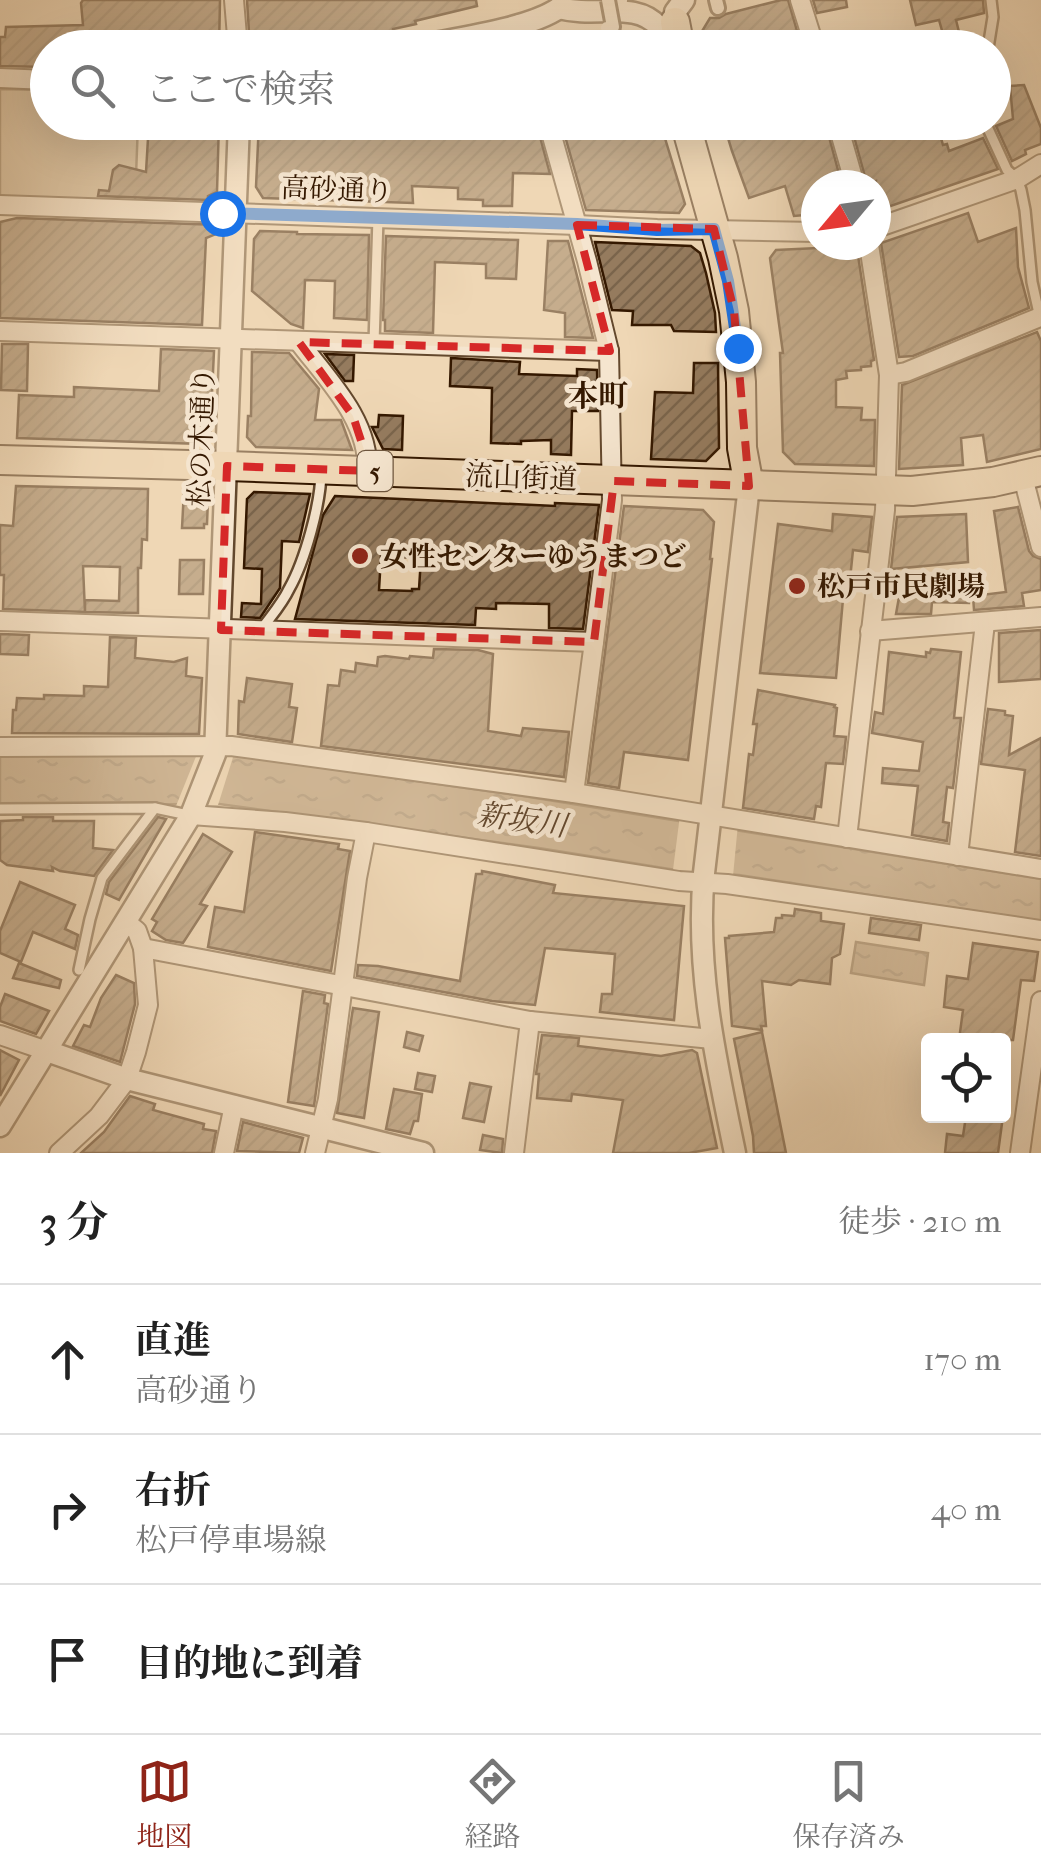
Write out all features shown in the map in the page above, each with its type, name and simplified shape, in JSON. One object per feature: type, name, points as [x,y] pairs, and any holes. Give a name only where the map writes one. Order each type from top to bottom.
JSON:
[{"type":"main road","points":[[691,140],[724,229],[745,272],[755,382],[756,448],[749,486]]},
{"type":"main road","points":[[705,140],[724,229]]},
{"type":"main road","name":"流山街道","points":[[0,460],[886,490],[946,489],[1032,474]]},
{"type":"street","points":[[234,0],[236,30]]},
{"type":"street","points":[[608,0],[613,27],[608,28]]},
{"type":"street","points":[[800,0],[809,30]]},
{"type":"street","points":[[492,30],[540,19],[564,5],[618,1],[645,6],[654,16],[673,22]]},
{"type":"street","points":[[520,24],[522,30]]},
{"type":"street","points":[[0,78],[30,79]]},
{"type":"street","name":"松の木通り","points":[[0,1126],[194,810],[216,750],[238,140]]},
{"type":"street","points":[[553,140],[610,351],[612,500],[574,794]]},
{"type":"street","points":[[842,140],[851,170]]},
{"type":"street","points":[[891,223],[1017,178],[1041,164]]},
{"type":"street","name":"高砂通り","points":[[0,205],[801,232]]},
{"type":"street","points":[[847,838],[886,490],[889,376],[871,260]]},
{"type":"street","points":[[889,376],[1041,318]]},
{"type":"street","points":[[0,330],[610,351]]},
{"type":"street","points":[[298,342],[353,416],[363,436],[367,471]]},
{"type":"street","points":[[1032,474],[1041,547]]},
{"type":"street","points":[[736,1153],[712,1038],[702,932],[703,878],[749,486]]},
{"type":"street","points":[[870,631],[1041,617]]},
{"type":"street","points":[[0,621],[594,642]]},
{"type":"street","points":[[958,856],[985,623]]},
{"type":"street","points":[[0,747],[216,750],[574,794],[1041,868]]},
{"type":"street","points":[[194,810],[366,832],[680,882],[703,878],[1041,930]]},
{"type":"street","points":[[315,1153],[366,832]]},
{"type":"street","points":[[60,1153],[99,1116],[127,1079],[148,1005],[142,948],[137,930],[126,922]]},
{"type":"street","points":[[142,948],[530,1021],[712,1038]]},
{"type":"street","points":[[1020,1153],[1037,1054],[1041,1001]]},
{"type":"street","points":[[514,1153],[530,1021]]},
{"type":"street","points":[[0,1035],[127,1079],[424,1153]]},
{"type":"street","points":[[224,1153],[234,1105]]},
{"type":"lane","points":[[991,0],[991,30]]},
{"type":"lane","points":[[993,140],[1007,170],[1017,178],[1041,318]]},
{"type":"lane","points":[[374,343],[378,218]]},
{"type":"lane","points":[[261,630],[297,574],[321,489],[321,469]]},
{"type":"lane","points":[[79,970],[102,878],[155,808]]},
{"type":"lane","points":[[0,809],[194,810]]},
{"type":"highlighted area","points":[[577,225],[714,229],[734,311],[749,486],[614,481],[594,642],[221,630],[227,466],[371,471],[353,416],[299,342],[610,351]]},
{"type":"shaded area","points":[[0,89],[30,90],[30,140],[137,140],[135,202],[0,197]]},
{"type":"water","name":"新坂川","points":[[233,755],[523,796],[1041,879],[1041,921],[219,804],[0,805],[0,756]]},
{"type":"water","points":[[856,942],[928,953],[924,985],[851,973]]},
{"type":"pier","points":[[197,754],[234,754],[218,805],[176,806]]},
{"type":"pier","points":[[680,815],[738,824],[733,876],[673,870]]},
{"type":"building","points":[[220,0],[219,30],[30,30],[30,67],[0,66],[0,37],[5,37],[6,27],[83,25],[81,3]]},
{"type":"building","points":[[247,0],[476,0],[477,6],[393,30],[249,30]]},
{"type":"building","points":[[788,0],[797,30],[703,30],[710,18]]},
{"type":"building","points":[[813,0],[846,0],[847,7],[817,13]]},
{"type":"building","points":[[910,0],[983,0],[984,13],[956,20],[958,30],[942,30],[939,20],[916,25]]},
{"type":"building","points":[[1024,85],[1041,128],[1041,144],[1012,161],[1002,140],[1011,140],[1011,86]]},
{"type":"building","points":[[148,140],[218,140],[217,192],[208,200],[98,196],[99,190],[109,191],[113,170],[119,165],[146,172]]},
{"type":"building","points":[[258,140],[541,140],[550,174],[513,173],[512,206],[483,206],[483,200],[458,199],[458,188],[412,186],[413,203],[263,198],[256,187]]},
{"type":"building","points":[[566,140],[665,140],[685,204],[679,213],[586,210]]},
{"type":"building","points":[[729,140],[830,140],[838,170],[801,170],[801,215],[794,216],[785,186],[749,198]]},
{"type":"building","points":[[855,140],[942,140],[949,151],[984,140],[998,169],[891,206],[891,170],[863,170]]},
{"type":"building","points":[[968,213],[978,242],[1016,228],[1018,267],[1029,308],[913,356],[899,357],[884,260],[891,260],[891,240]]},
{"type":"building","points":[[17,218],[221,225],[221,232],[206,238],[202,325],[0,318],[0,222]]},
{"type":"building","points":[[260,231],[369,235],[367,320],[334,318],[335,281],[305,280],[303,328],[291,324],[252,291],[254,239]]},
{"type":"building","points":[[386,236],[518,240],[516,279],[486,278],[486,264],[435,262],[433,333],[385,331]]},
{"type":"building","points":[[548,241],[568,241],[593,338],[565,337],[565,313],[544,310]]},
{"type":"building","points":[[595,242],[691,246],[700,253],[706,273],[716,332],[674,331],[671,325],[632,325],[633,311],[612,310]]},
{"type":"building","points":[[801,249],[801,260],[859,260],[874,360],[871,366],[846,371],[847,378],[836,380],[836,407],[862,408],[861,420],[875,420],[874,466],[795,464],[783,452],[783,353],[770,258],[776,250]]},
{"type":"building","points":[[1037,332],[1041,341],[1041,449],[987,462],[983,435],[961,438],[963,465],[899,469],[902,385]]},
{"type":"building","points":[[2,344],[28,344],[27,391],[1,390]]},
{"type":"building","points":[[161,349],[214,351],[210,435],[201,444],[17,438],[19,395],[74,397],[74,387],[159,391]]},
{"type":"building","points":[[252,352],[289,353],[319,389],[315,420],[341,420],[352,450],[256,447],[247,437]]},
{"type":"building","points":[[325,354],[354,355],[353,381],[345,381]]},
{"type":"building","points":[[451,358],[520,362],[519,374],[577,376],[577,369],[597,370],[598,411],[572,411],[571,455],[551,454],[551,440],[491,443],[492,388],[450,386]]},
{"type":"building","points":[[694,363],[718,363],[719,448],[706,461],[651,459],[655,392],[693,393]]},
{"type":"building","points":[[379,415],[403,416],[402,450],[383,449],[372,427],[378,427]]},
{"type":"building","points":[[16,486],[148,489],[147,540],[142,539],[138,568],[138,613],[85,612],[3,609],[0,525],[13,526]],"holes":[[[83,566],[120,567],[119,601],[85,600],[85,612]]]},
{"type":"building","points":[[184,490],[200,491],[208,499],[204,528],[182,528]]},
{"type":"building","points":[[254,492],[310,494],[299,542],[282,541],[280,588],[260,618],[241,617],[242,603],[261,604],[262,569],[244,568],[247,499]]},
{"type":"building","points":[[335,496],[599,505],[583,629],[549,628],[549,604],[496,603],[496,609],[476,608],[475,625],[295,619],[323,515]],"holes":[[[381,556],[421,558],[419,589],[379,590]]]},
{"type":"building","points":[[624,506],[703,510],[714,522],[688,760],[624,752],[619,788],[588,783]]},
{"type":"building","points":[[1018,507],[1029,551],[1041,559],[1041,590],[1022,593],[1024,606],[974,610],[973,596],[1006,592],[994,511]]},
{"type":"building","points":[[833,514],[872,517],[868,552],[853,550],[848,599],[843,599],[836,678],[760,673],[778,524],[832,531]]},
{"type":"building","points":[[966,514],[968,562],[891,569],[897,517]]},
{"type":"building","points":[[180,560],[204,560],[203,594],[179,594]]},
{"type":"building","points":[[901,586],[970,590],[969,603],[932,602],[931,614],[896,614]]},
{"type":"building","points":[[1041,630],[1041,679],[999,682],[999,633]]},
{"type":"building","points":[[0,634],[29,635],[28,655],[0,654]]},
{"type":"building","points":[[110,637],[136,638],[135,658],[174,662],[187,658],[186,676],[202,678],[199,734],[12,733],[17,698],[84,696],[84,686],[108,687]]},
{"type":"building","points":[[434,649],[493,654],[488,731],[521,736],[523,728],[569,732],[564,777],[321,746],[328,685],[339,686],[341,670],[355,672],[356,663],[377,666],[378,657],[385,656],[433,658]]},
{"type":"building","points":[[931,649],[961,652],[954,718],[961,718],[953,788],[947,787],[943,822],[949,823],[947,841],[912,835],[918,786],[882,783],[883,768],[919,771],[923,742],[872,733],[875,712],[883,714],[889,652],[926,657]]},
{"type":"building","points":[[247,678],[292,684],[289,707],[297,708],[292,742],[238,734],[239,701],[244,702]]},
{"type":"building","points":[[758,690],[837,708],[834,736],[846,737],[843,764],[826,763],[821,807],[816,806],[814,819],[743,808],[757,724],[753,724]]},
{"type":"building","points":[[988,709],[1013,716],[1009,755],[1041,738],[1041,856],[1015,852],[1025,770],[981,764]]},
{"type":"building","points":[[23,817],[94,821],[93,848],[113,850],[94,876],[52,867],[53,871],[7,865],[0,860],[0,821]]},
{"type":"building","points":[[158,817],[166,819],[119,900],[106,894],[109,882]]},
{"type":"building","points":[[255,832],[339,844],[338,849],[350,851],[331,971],[208,947],[215,907],[244,912]]},
{"type":"building","points":[[203,834],[232,852],[200,904],[207,906],[183,943],[166,940],[152,931],[157,922],[152,919]]},
{"type":"building","points":[[482,871],[555,885],[553,893],[684,906],[674,1020],[600,1012],[602,994],[612,994],[615,954],[545,948],[535,1005],[357,976],[358,965],[460,981],[476,874]]},
{"type":"building","points":[[20,882],[75,905],[65,929],[78,935],[75,949],[33,932],[21,962],[0,953],[0,931]]},
{"type":"building","points":[[795,909],[821,913],[821,921],[844,924],[840,954],[832,958],[830,984],[762,981],[766,1026],[761,1026],[762,1030],[732,1026],[725,938],[774,932],[776,918],[794,916]]},
{"type":"building","points":[[871,918],[921,925],[919,940],[869,933]]},
{"type":"building","points":[[973,943],[1038,952],[1034,981],[1021,980],[1013,1040],[1011,1033],[960,1033],[963,1010],[944,1007],[947,976],[968,979]]},
{"type":"building","points":[[19,963],[61,980],[59,988],[13,978]]},
{"type":"building","points":[[116,975],[134,983],[135,1004],[120,1062],[73,1046],[84,1025],[90,1027],[101,998]]},
{"type":"building","points":[[303,991],[325,995],[324,1003],[328,1004],[314,1106],[288,1102]]},
{"type":"building","points":[[5,994],[49,1011],[36,1034],[0,1021]]},
{"type":"building","points":[[353,1008],[379,1012],[364,1118],[337,1113]]},
{"type":"building","points":[[407,1032],[423,1036],[419,1051],[404,1047]]},
{"type":"building","points":[[762,1032],[786,1153],[754,1153],[734,1039]]},
{"type":"building","points":[[542,1035],[579,1038],[578,1046],[661,1056],[692,1050],[697,1053],[717,1148],[689,1153],[613,1153],[623,1100],[572,1094],[571,1101],[537,1098]]},
{"type":"building","points":[[0,1050],[19,1060],[0,1096]]},
{"type":"building","points":[[418,1073],[435,1076],[432,1092],[415,1089]]},
{"type":"building","points":[[470,1083],[491,1087],[484,1122],[463,1118]]},
{"type":"building","points":[[394,1089],[422,1094],[418,1121],[414,1121],[410,1134],[386,1129]]},
{"type":"building","points":[[130,1096],[155,1104],[153,1110],[216,1131],[212,1153],[81,1153],[104,1132]]},
{"type":"building","points":[[243,1122],[303,1138],[299,1153],[237,1151]]},
{"type":"building","points":[[965,1123],[1002,1123],[998,1153],[945,1153],[947,1134],[963,1136]]},
{"type":"building","points":[[483,1135],[503,1139],[502,1153],[480,1150]]},
{"type":"place","name":"女性センターゆうまつど","points":[[360,556]]},
{"type":"place","name":"松戸市民劇場","points":[[797,586]]},
{"type":"district","name":"本町","points":[[598,396]]},
{"type":"route","points":[[222,213],[714,229],[728,281],[738,348]]}]
